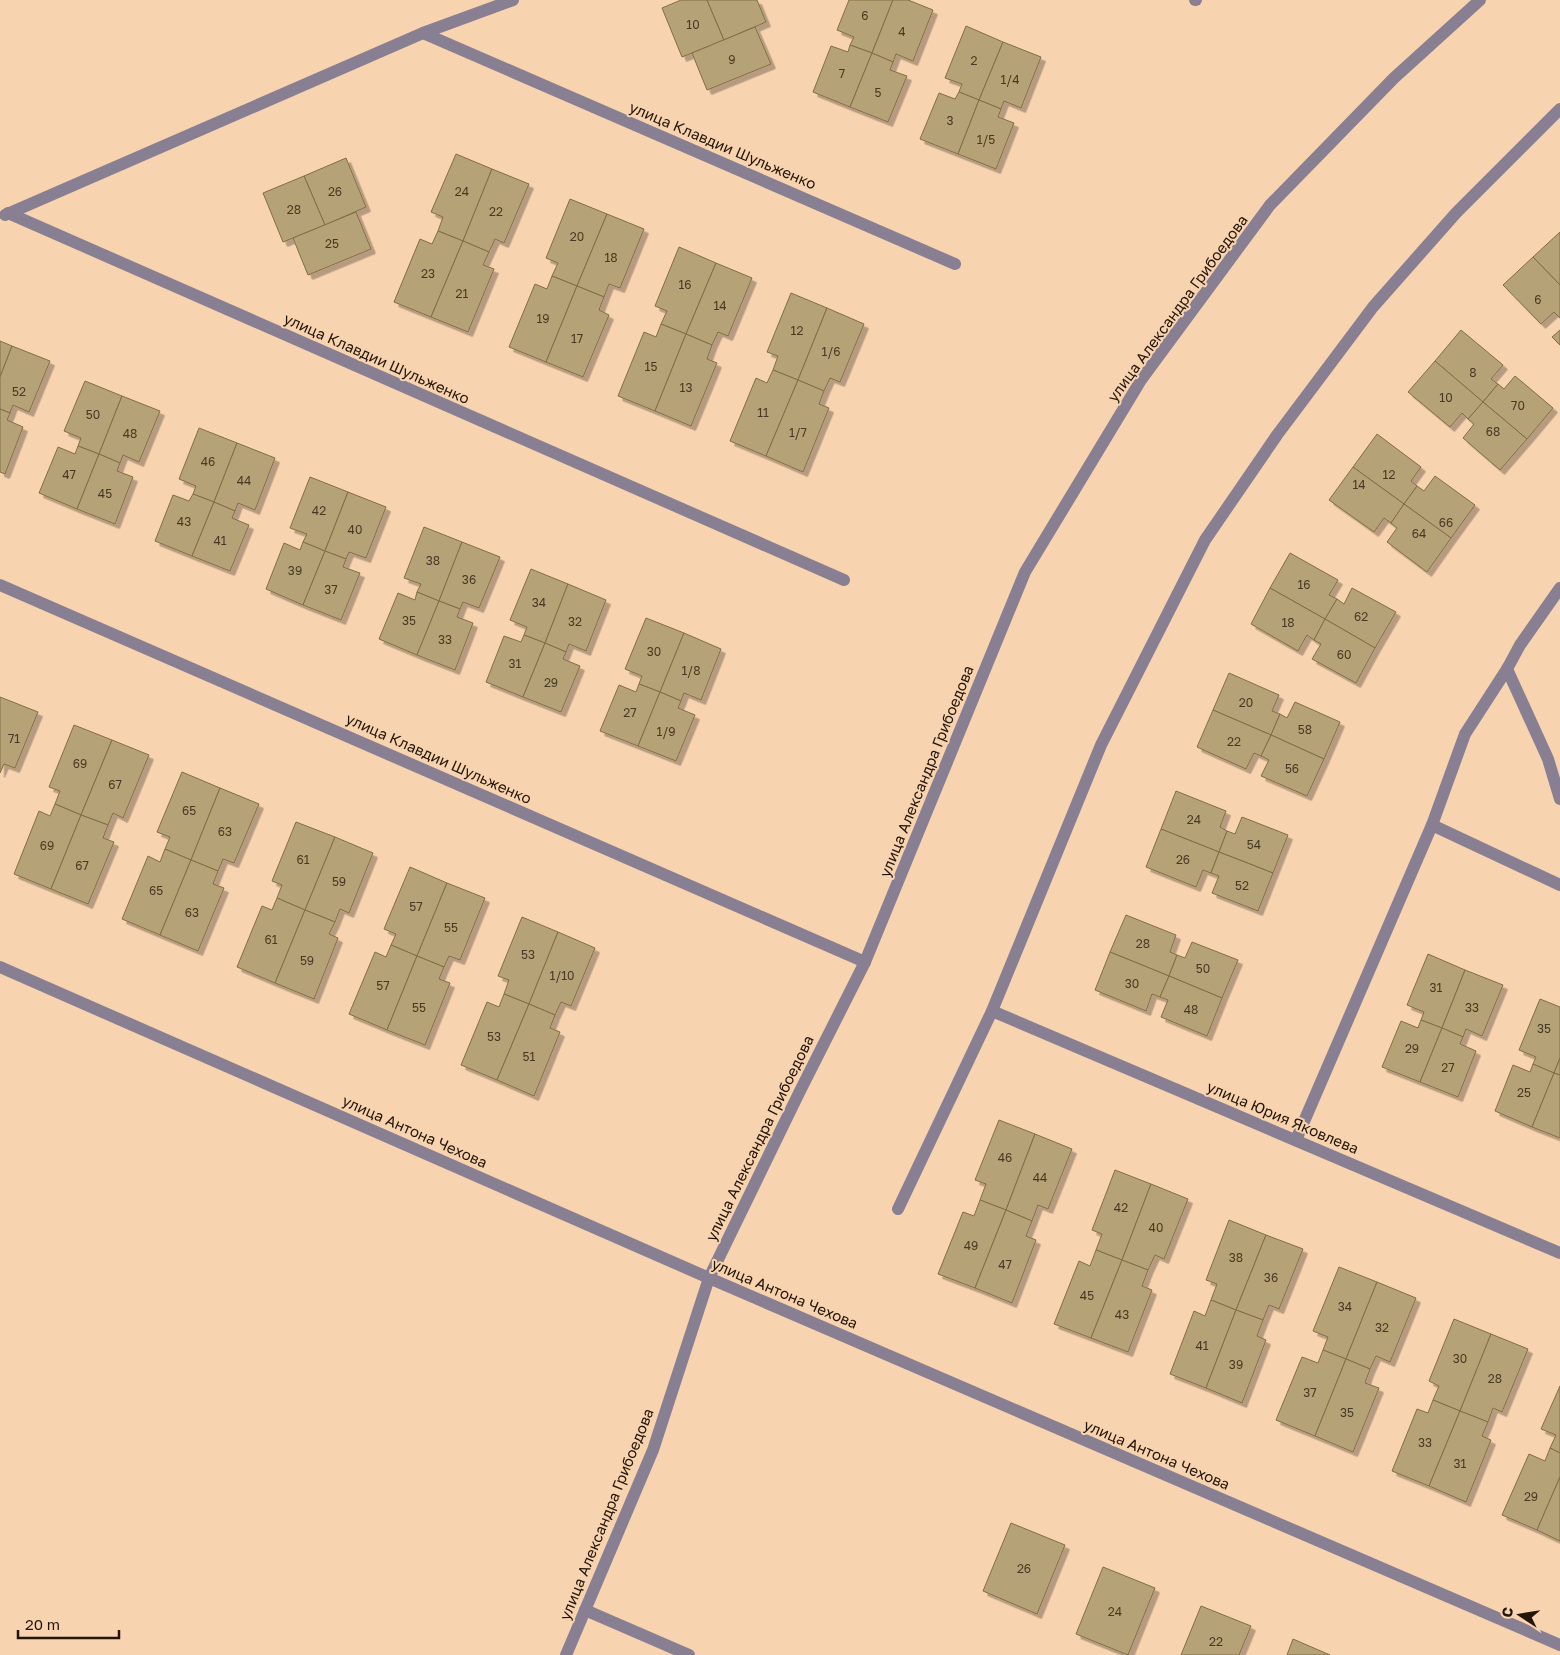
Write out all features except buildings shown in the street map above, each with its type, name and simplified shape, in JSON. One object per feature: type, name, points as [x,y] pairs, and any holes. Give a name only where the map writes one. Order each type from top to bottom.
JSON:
[{"type":"street","name":"улица Клавдии Шульженко","points":[[4,215],[423,33],[513,0]]},
{"type":"street","name":"улица Александра Грибоедова","points":[[566,1655],[653,1450],[709,1278],[798,1093],[865,962],[1025,572],[1141,380],[1270,205],[1394,78],[1480,0]]},
{"type":"street","name":"улица Клавдии Шульженко","points":[[423,33],[955,264]]},
{"type":"street","points":[[898,1208],[992,1011],[1100,745],[1205,540],[1278,435],[1373,307],[1456,213],[1560,109]]},
{"type":"street","name":"улица Клавдии Шульженко","points":[[4,215],[844,580]]},
{"type":"street","name":"улица Клавдии Шульженко","points":[[0,585],[865,962]]},
{"type":"street","points":[[1296,1140],[1432,825],[1465,734],[1507,670],[1520,645],[1560,588]]},
{"type":"street","points":[[1507,670],[1548,759],[1560,799]]},
{"type":"street","points":[[1432,825],[1560,886]]},
{"type":"street","name":"улица Антона Чехова","points":[[0,967],[709,1278],[1560,1645]]},
{"type":"street","name":"улица Юрия Яковлева","points":[[992,1011],[1560,1253]]},
{"type":"street","points":[[585,1610],[689,1655]]}]
